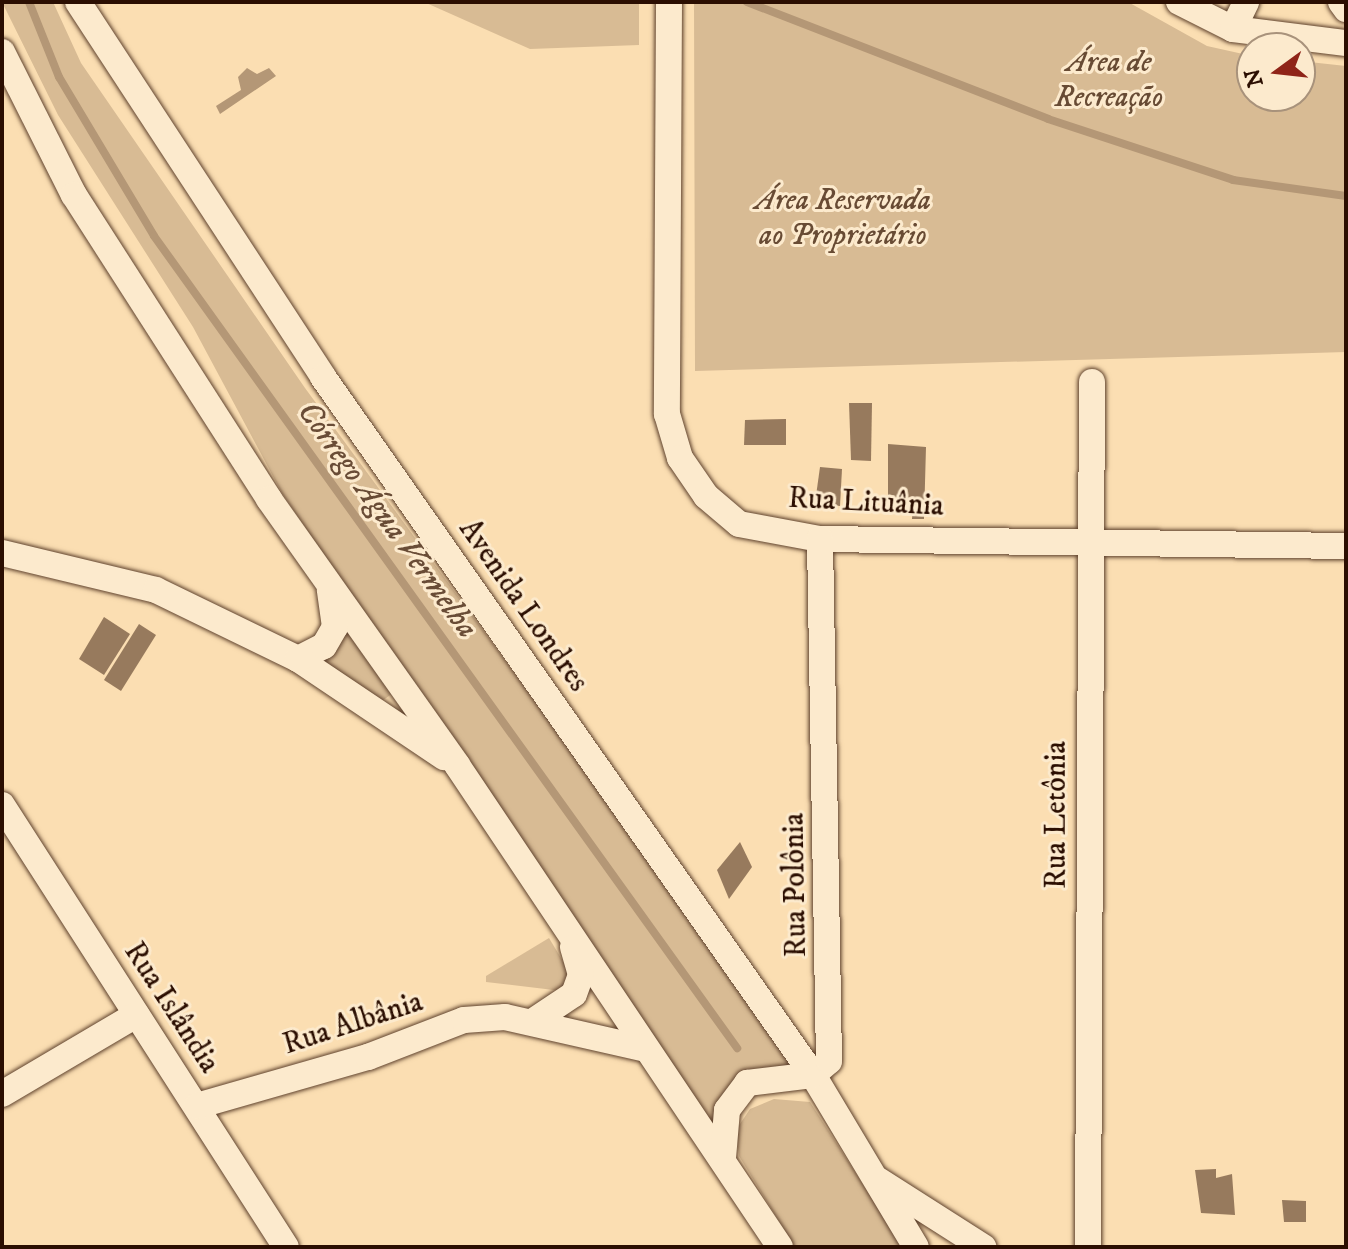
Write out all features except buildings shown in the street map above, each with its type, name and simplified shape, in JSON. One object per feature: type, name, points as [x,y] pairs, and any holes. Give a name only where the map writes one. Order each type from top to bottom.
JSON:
[{"type":"street","name":"Avenida Londres","points":[[78,2],[323,377],[813,1075],[916,1247]]},
{"type":"street","name":"Rua Lituânia","points":[[669,2],[667,414],[680,458],[706,496],[739,524],[820,539],[1346,546]]},
{"type":"street","points":[[1179,2],[1233,29],[1346,43]]},
{"type":"street","points":[[1233,29],[1246,2]]},
{"type":"street","points":[[1341,2],[1346,9]]},
{"type":"street","points":[[2,52],[74,195],[330,590],[457,765],[780,1247]]},
{"type":"street","name":"Rua Letônia","points":[[1088,1247],[1092,382]]},
{"type":"street","name":"Rua Polônia","points":[[813,1075],[829,1061],[831,1040],[820,539]]},
{"type":"street","points":[[2,553],[156,590],[298,659],[457,765]]},
{"type":"street","points":[[298,659],[324,646],[335,627],[330,590]]},
{"type":"street","name":"Rua Islândia","points":[[2,805],[286,1247]]},
{"type":"street","points":[[532,1022],[574,994],[581,975],[570,936]]},
{"type":"street","points":[[2,1094],[136,1015]]},
{"type":"street","name":"Rua Albânia","points":[[197,1106],[368,1057],[464,1020],[505,1017],[646,1049]]},
{"type":"street","points":[[723,1158],[727,1110],[747,1083],[813,1075]]},
{"type":"street","points":[[873,1176],[983,1247]]},
{"type":"street","points":[[955,1247],[983,1247]]},
{"type":"green space","points":[[2,2],[53,2],[81,63],[305,388],[807,1072],[744,1081],[716,1134],[282,493],[193,327],[58,115]]},
{"type":"green space","points":[[424,2],[639,2],[639,45],[530,49]]},
{"type":"green space","name":"Área Reservada ao Proprietário","points":[[694,2],[1128,2],[1207,46],[1236,52],[1236,112],[1316,112],[1316,63],[1346,66],[1346,352],[695,371]]},
{"type":"green space","points":[[356,632],[397,690],[382,701],[320,661],[330,657],[345,633]]},
{"type":"green space","points":[[549,938],[570,973],[562,991],[486,982],[486,976]]},
{"type":"green space","points":[[774,1099],[810,1102],[903,1247],[795,1247],[739,1156],[736,1130],[750,1109]]},
{"type":"shaded area","points":[[247,68],[257,74],[269,68],[276,76],[220,114],[216,106],[241,90],[238,77]]},
{"type":"waterway","name":"Córrego Água Vermelha","points":[[29,2],[59,77],[154,236],[737,1048]]},
{"type":"waterway","points":[[747,2],[1048,119],[1233,180],[1346,196]]},
{"type":"park label","name":"Área de Recreação","points":[[1109,80]]}]
